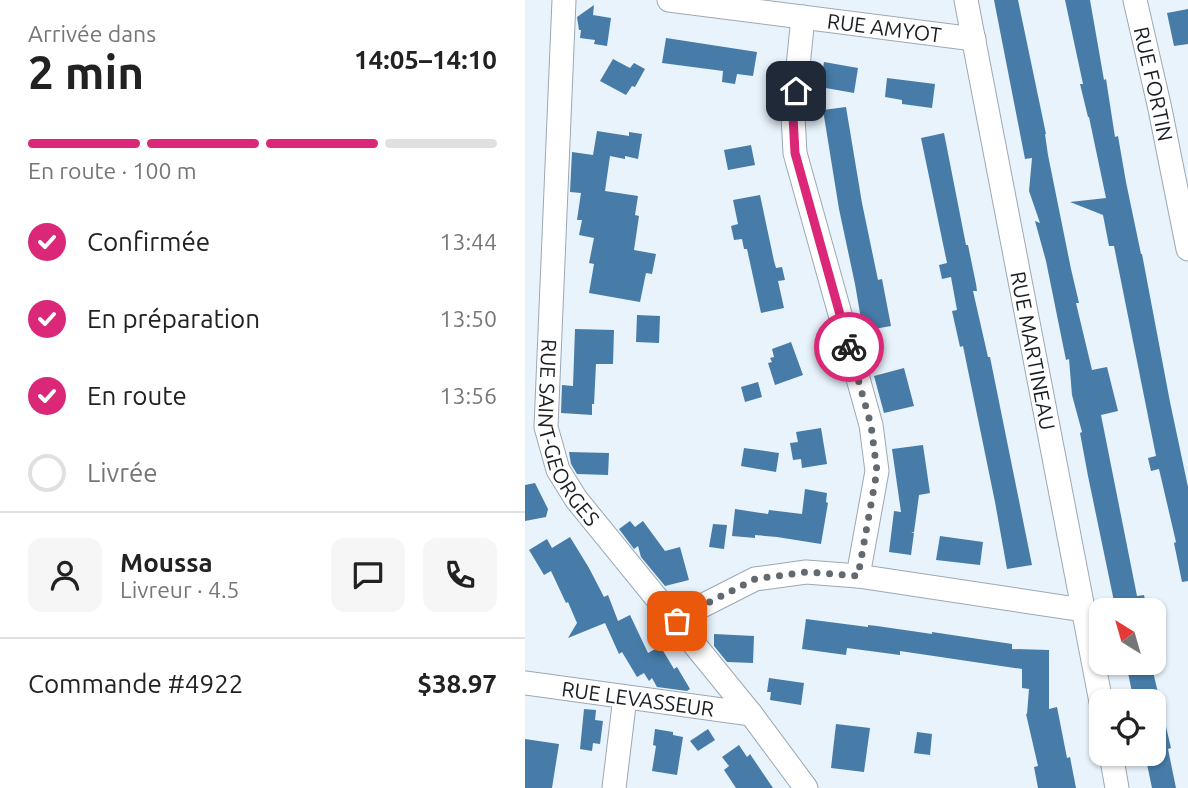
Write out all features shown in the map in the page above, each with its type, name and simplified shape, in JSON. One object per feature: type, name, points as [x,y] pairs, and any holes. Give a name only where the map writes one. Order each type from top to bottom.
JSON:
[{"type":"street","name":"RUE SAINT-GEORGES","points":[[564,0],[546,427],[558,470],[576,499],[677,621],[806,788]]},
{"type":"street","name":"RUE AMYOT","points":[[669,0],[974,40]]},
{"type":"street","name":"RUE MARTINEAU","points":[[966,0],[1098,689]]},
{"type":"street","name":"RUE FORTIN","points":[[1135,0],[1188,249]]},
{"type":"street","points":[[803,17],[793,116],[795,153],[871,425],[877,471],[858,576]]},
{"type":"street","points":[[677,621],[755,579],[806,572],[858,576],[1083,610]]},
{"type":"street","name":"RUE LEVASSEUR","points":[[525,683],[751,714]]},
{"type":"street","points":[[614,788],[625,697]]},
{"type":"street","points":[[1113,766],[1117,788]]},
{"type":"building","points":[[994,0],[1018,0],[1079,303],[1076,303],[1092,370],[1107,367],[1118,411],[1101,415],[1137,596],[1144,595],[1145,598],[1113,598],[1088,476],[1080,433],[1082,432],[1072,395],[1069,359],[1066,360],[1035,221],[1040,223],[1029,191],[1032,158],[1025,159]]},
{"type":"building","points":[[1065,0],[1090,0],[1115,137],[1118,136],[1188,487],[1188,581],[1182,582],[1159,469],[1151,471],[1148,458],[1156,456],[1114,246],[1109,246],[1103,215],[1070,202],[1106,198],[1080,84],[1083,84]]},
{"type":"building","points":[[594,5],[593,15],[611,18],[607,46],[594,44],[595,40],[580,38],[581,30],[577,17]]},
{"type":"building","points":[[1188,9],[1188,44],[1174,46],[1167,13]]},
{"type":"building","points":[[666,38],[757,52],[753,76],[737,74],[735,84],[722,82],[723,71],[662,63]]},
{"type":"building","points":[[613,59],[630,68],[634,63],[645,69],[635,87],[632,86],[626,95],[600,81]]},
{"type":"building","points":[[824,62],[858,68],[854,93],[820,87]]},
{"type":"building","points":[[887,78],[935,84],[932,108],[902,104],[902,100],[885,97]]},
{"type":"building","points":[[846,107],[862,203],[891,326],[863,331],[823,110]]},
{"type":"building","points":[[597,131],[629,136],[629,132],[642,134],[638,159],[610,156],[605,191],[638,196],[635,215],[639,216],[634,250],[656,254],[652,274],[646,273],[640,302],[589,293],[594,264],[589,263],[594,238],[579,235],[582,220],[577,220],[581,193],[570,192],[572,152],[593,155]]},
{"type":"building","points":[[944,133],[976,284],[977,291],[973,291],[990,357],[1032,565],[1007,569],[963,346],[960,347],[952,311],[957,310],[951,277],[942,279],[939,265],[947,263],[921,138]]},
{"type":"building","points":[[751,145],[755,165],[728,170],[724,150]]},
{"type":"building","points":[[760,195],[776,268],[782,267],[785,280],[778,281],[784,308],[761,313],[747,249],[744,249],[742,239],[734,240],[731,226],[738,224],[733,200]]},
{"type":"building","points":[[637,315],[660,316],[659,343],[636,342]]},
{"type":"building","points":[[575,329],[614,330],[613,364],[596,364],[592,415],[561,413],[562,385],[573,386]]},
{"type":"building","points":[[791,342],[803,375],[775,385],[768,363],[772,362],[770,358],[774,357],[772,349]]},
{"type":"building","points":[[904,368],[914,406],[884,413],[874,376]]},
{"type":"building","points":[[758,382],[762,397],[745,402],[741,387]]},
{"type":"building","points":[[821,428],[827,464],[802,468],[801,459],[793,460],[790,443],[798,442],[796,432]]},
{"type":"building","points":[[923,445],[930,493],[919,495],[914,532],[911,532],[914,533],[911,555],[889,552],[894,511],[901,512],[892,449]]},
{"type":"building","points":[[744,448],[779,453],[776,472],[741,466]]},
{"type":"building","points":[[569,452],[609,453],[608,475],[577,474],[571,464]]},
{"type":"building","points":[[535,483],[548,509],[546,517],[525,521],[525,485]]},
{"type":"building","points":[[805,489],[827,493],[828,503],[821,544],[755,535],[755,538],[732,536],[735,509],[768,514],[769,510],[802,514]]},
{"type":"building","points":[[630,521],[635,527],[643,521],[665,551],[680,547],[689,580],[665,586],[641,557],[638,546],[634,549],[619,529]]},
{"type":"building","points":[[713,524],[727,525],[724,549],[709,547]]},
{"type":"building","points":[[940,536],[983,542],[980,565],[936,560]]},
{"type":"building","points":[[570,537],[604,597],[608,595],[618,621],[630,615],[648,653],[657,648],[659,651],[662,649],[690,689],[687,691],[657,687],[652,678],[649,681],[644,673],[637,677],[622,652],[619,654],[605,623],[568,638],[577,623],[568,602],[566,603],[551,571],[544,575],[529,550],[547,539],[552,548]]},
{"type":"building","points":[[806,619],[932,632],[1012,644],[1012,649],[1049,650],[1049,709],[1057,707],[1076,788],[1038,788],[1034,767],[1038,766],[1026,714],[1029,689],[1022,688],[1022,669],[900,651],[900,655],[847,648],[846,655],[802,649]]},
{"type":"building","points":[[714,634],[754,636],[753,663],[727,662],[714,646]]},
{"type":"building","points":[[1129,676],[1154,676],[1157,689],[1131,689]]},
{"type":"building","points":[[769,678],[804,683],[801,705],[770,700],[771,692],[767,692]]},
{"type":"building","points":[[584,709],[596,710],[595,720],[603,721],[600,744],[593,743],[592,751],[580,749]]},
{"type":"building","points":[[836,724],[870,728],[864,772],[831,768]]},
{"type":"building","points":[[1166,727],[1176,788],[1152,788],[1147,766],[1166,766]]},
{"type":"building","points":[[655,729],[683,737],[677,775],[652,771],[656,746],[653,745]]},
{"type":"building","points":[[708,729],[715,740],[698,751],[690,741]]},
{"type":"building","points":[[917,732],[932,734],[930,755],[914,753]]},
{"type":"building","points":[[525,739],[559,744],[552,788],[525,788]]},
{"type":"building","points":[[739,745],[747,757],[750,754],[773,788],[736,788],[724,770],[729,766],[722,757]]},
{"type":"way so far","points":[[677,621],[755,579],[806,572],[858,576],[877,471],[871,425],[849,347]]},
{"type":"route","points":[[796,91],[793,116],[795,153],[849,347]]}]
